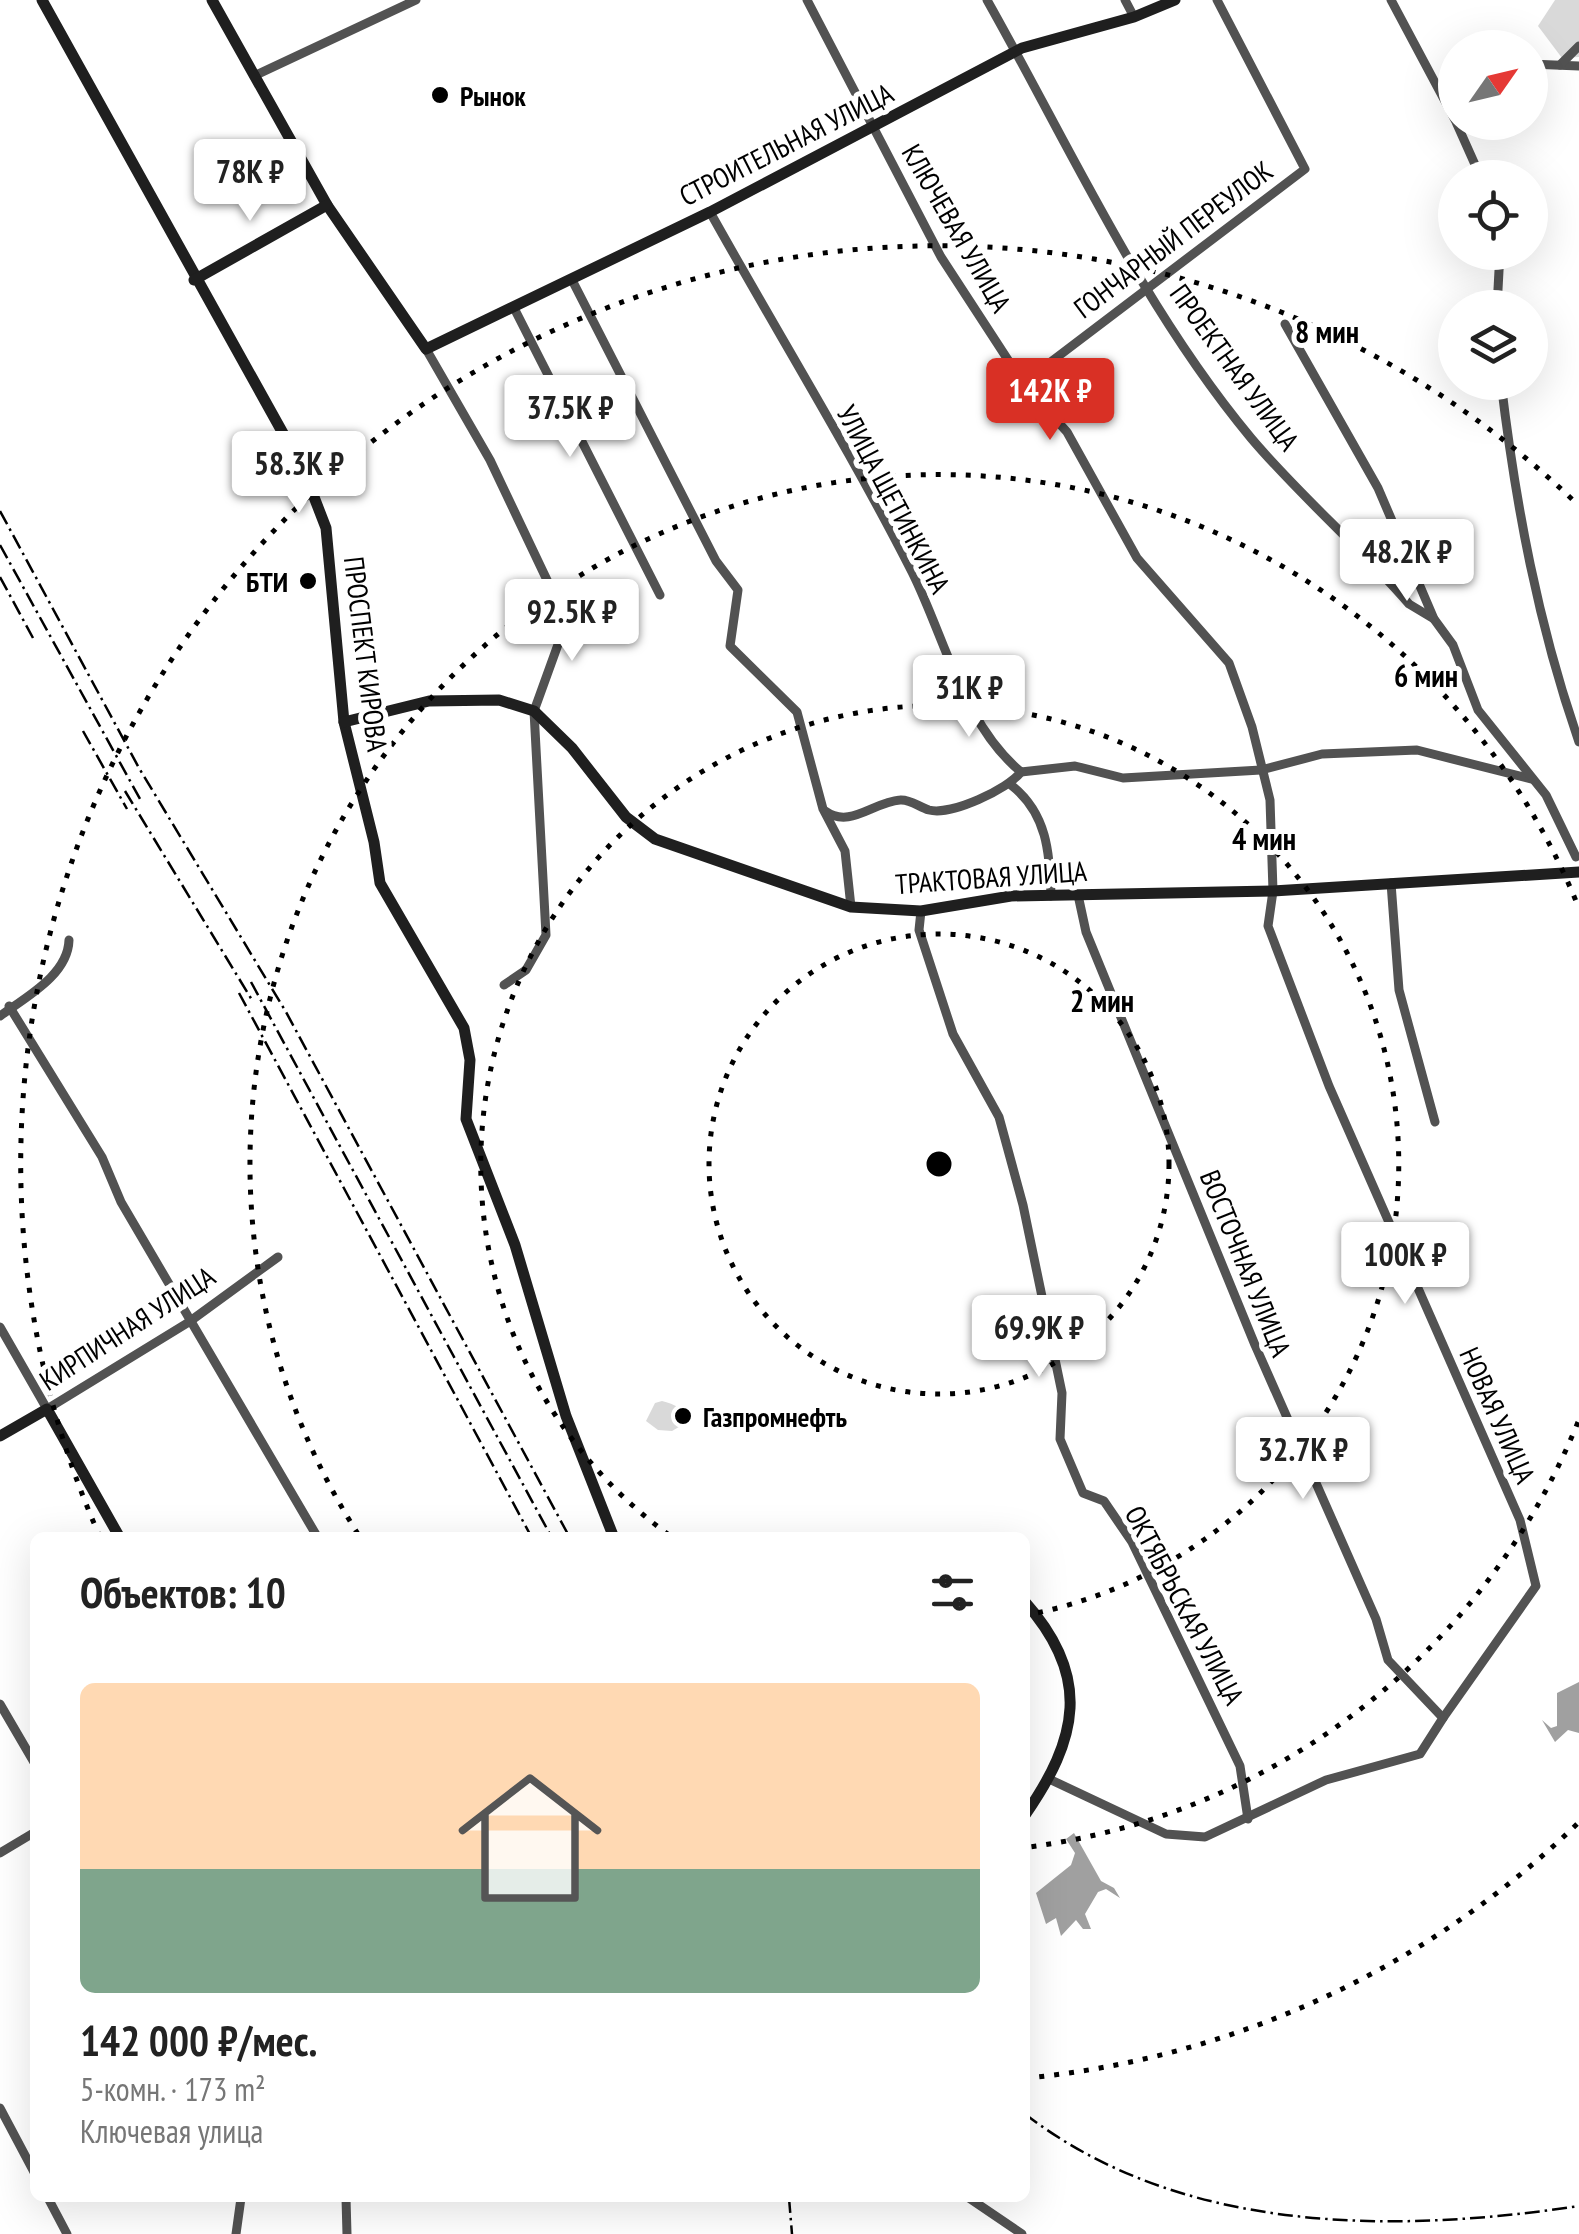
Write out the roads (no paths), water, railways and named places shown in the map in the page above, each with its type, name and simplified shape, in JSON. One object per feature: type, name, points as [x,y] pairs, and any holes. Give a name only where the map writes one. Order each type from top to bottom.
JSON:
[{"type":"street","name":"ПРОСПЕКТ КИРОВА","points":[[42,0],[194,280],[304,471],[326,528],[344,722],[374,842],[380,883],[464,1028],[470,1060],[466,1119],[515,1245],[566,1416],[612,1532]]},
{"type":"street","points":[[212,0],[327,204],[426,349],[490,460],[556,599],[560,640],[534,711],[546,935],[526,970],[504,985]]},
{"type":"street","points":[[254,76],[416,0]]},
{"type":"street","name":"КЛЮЧЕВАЯ УЛИЦА","points":[[808,0],[942,257],[1022,384],[1066,432],[1138,558],[1230,663],[1252,727],[1270,800],[1273,890]]},
{"type":"street","name":"ПРОЕКТНАЯ УЛИЦА","points":[[987,0],[1083,178],[1150,290],[1250,437],[1409,604],[1434,619]]},
{"type":"street","points":[[1125,0],[1134,17]]},
{"type":"street","name":"СТРОИТЕЛЬНАЯ УЛИЦА","points":[[426,349],[710,212],[1015,52],[1134,17],[1175,0]]},
{"type":"street","name":"ГОНЧАРНЫЙ ПЕРЕУЛОК","points":[[1022,384],[1305,169],[1216,0]]},
{"type":"street","points":[[1391,0],[1438,83]]},
{"type":"street","points":[[1560,65],[1579,46]]},
{"type":"street","points":[[1548,65],[1579,66]]},
{"type":"street","points":[[194,280],[327,204]]},
{"type":"street","name":"УЛИЦА ЩЕТИНКИНА","points":[[710,212],[912,573],[976,712],[1000,754],[1021,772]]},
{"type":"street","points":[[572,280],[716,561],[738,590],[730,646],[797,712],[823,810],[845,851],[851,907]]},
{"type":"street","points":[[514,308],[660,595]]},
{"type":"street","points":[[1285,324],[1378,488],[1434,619],[1453,645],[1478,710],[1546,795],[1578,853],[1577,872]]},
{"type":"street","points":[[1504,400],[1515,499],[1534,599],[1579,742]]},
{"type":"street","points":[[344,722],[429,701],[499,700],[534,711]]},
{"type":"street","name":"ТРАКТОВАЯ УЛИЦА","points":[[534,711],[572,748],[626,817],[655,838],[851,907],[921,911],[1012,896],[1273,890],[1577,872]]},
{"type":"street","points":[[823,810],[834,818],[848,817],[902,800],[932,811],[1012,785],[1021,772],[1075,766],[1122,778],[1260,770],[1322,754],[1417,750],[1531,778]]},
{"type":"street","points":[[1012,785],[1024,794],[1045,832],[1051,896]]},
{"type":"street","points":[[1390,883],[1399,990],[1435,1122]]},
{"type":"street","name":"НОВАЯ УЛИЦА","points":[[1273,890],[1268,926],[1330,1086],[1520,1520],[1536,1586],[1442,1718]]},
{"type":"street","name":"ВОСТОЧНАЯ УЛИЦА","points":[[1078,895],[1086,932],[1255,1345],[1376,1619],[1388,1660],[1442,1718]]},
{"type":"street","name":"ОКТЯБРЬСКАЯ УЛИЦА","points":[[921,911],[920,930],[953,1034],[999,1117],[1062,1393],[1060,1438],[1083,1492],[1104,1501],[1132,1542],[1240,1766],[1248,1820]]},
{"type":"street","points":[[0,1016],[56,974],[68,952],[69,940]]},
{"type":"street","points":[[10,1007],[102,1156],[121,1202],[314,1532]]},
{"type":"street","name":"КИРПИЧНАЯ УЛИЦА","points":[[0,1436],[189,1322],[278,1257]]},
{"type":"street","points":[[0,1327],[117,1532]]},
{"type":"street","points":[[1030,1609],[1066,1672],[1071,1703],[1069,1734],[1049,1779],[1030,1807]]},
{"type":"street","points":[[0,1704],[30,1755]]},
{"type":"street","points":[[1049,1779],[1166,1834],[1205,1837],[1326,1780],[1420,1754],[1442,1718]]},
{"type":"street","points":[[0,1853],[30,1835]]},
{"type":"street","points":[[0,2108],[30,2165]]},
{"type":"street","points":[[50,2202],[67,2234]]},
{"type":"street","points":[[236,2234],[240,2202]]},
{"type":"street","points":[[346,2202],[346,2234]]},
{"type":"street","points":[[975,2202],[1022,2234]]},
{"type":"railway","points":[[0,511],[139,768],[286,1012],[567,1532]]},
{"type":"railway","points":[[0,545],[140,799]]},
{"type":"railway","points":[[0,577],[33,638]]},
{"type":"railway","points":[[83,731],[127,809]]},
{"type":"railway","points":[[125,791],[252,1000]]},
{"type":"railway","points":[[251,982],[549,1532]]},
{"type":"railway","points":[[239,993],[529,1532]]},
{"type":"railway","points":[[1030,2117],[1086,2154],[1151,2183],[1220,2203],[1290,2216],[1435,2220],[1579,2206]]},
{"type":"railway","points":[[789,2202],[792,2234]]},
{"type":"place","name":"Рынок","points":[[440,95]]},
{"type":"place","name":"БТИ","points":[[308,581]]},
{"type":"place","name":"Газпромнефть","points":[[683,1416]]}]
